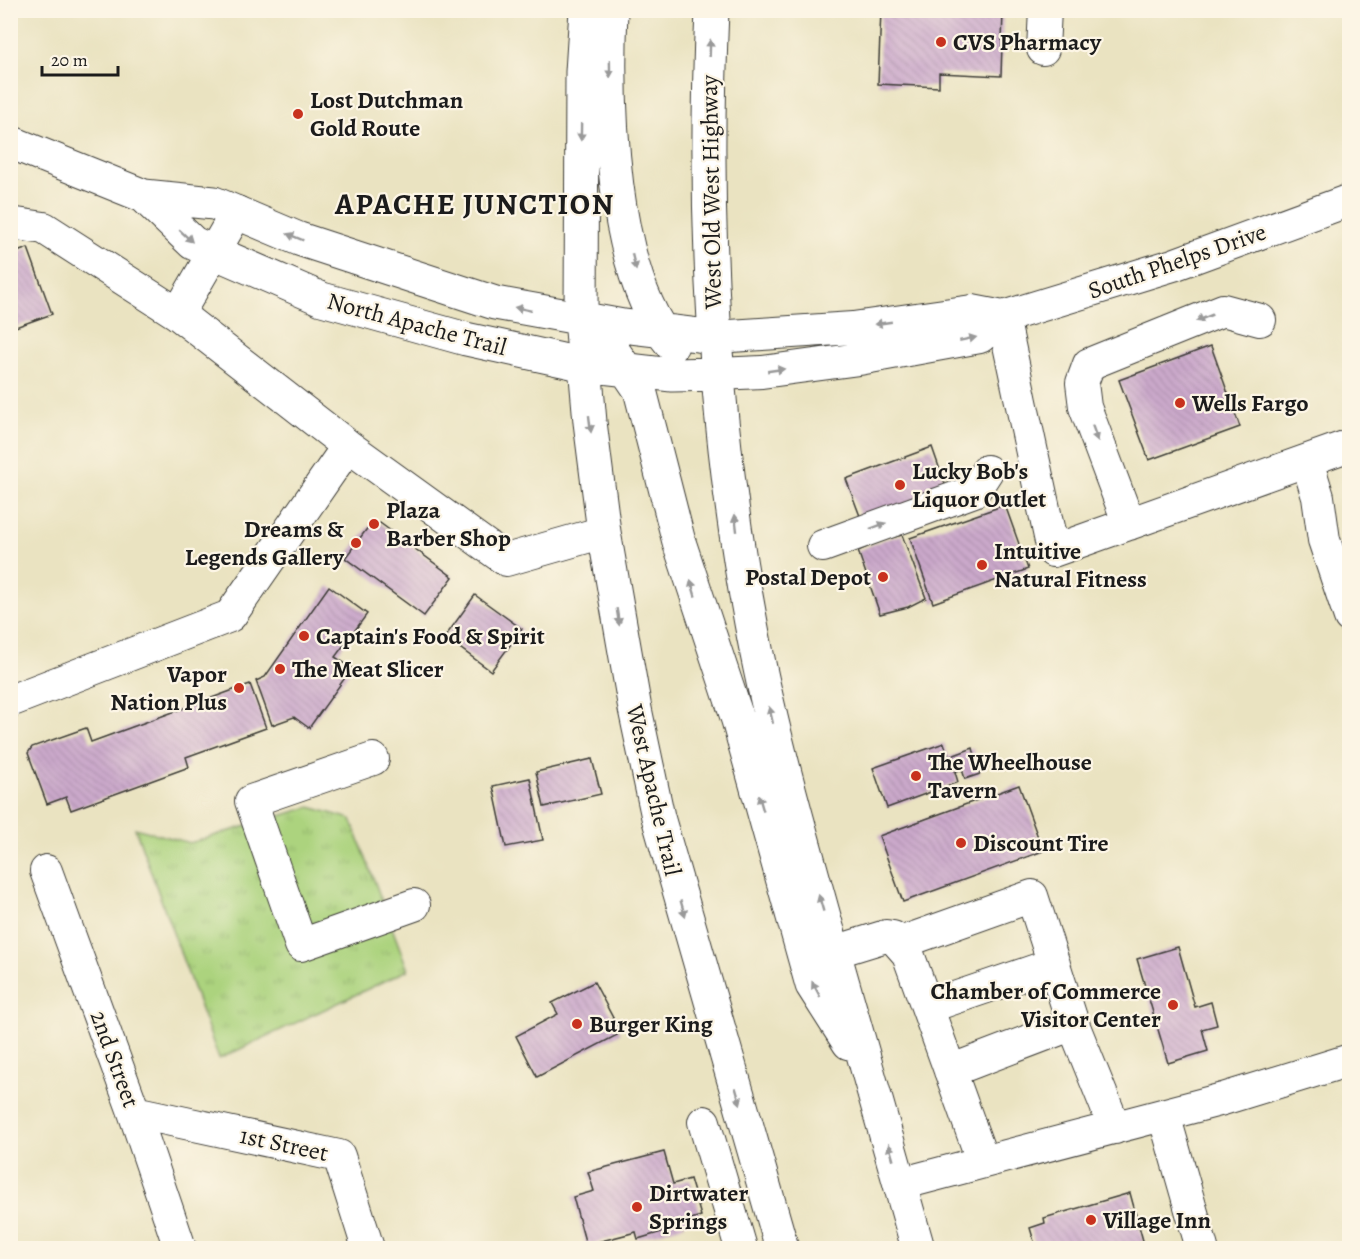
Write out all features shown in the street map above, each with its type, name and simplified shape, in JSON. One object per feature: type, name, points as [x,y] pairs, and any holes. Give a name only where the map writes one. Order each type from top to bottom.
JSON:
[{"type":"main road","points":[[586,10],[582,72],[581,320],[603,338],[629,371],[640,390],[680,542],[738,720],[812,985],[869,1074]]},
{"type":"main road","points":[[611,10],[611,142],[624,219],[637,274],[649,309],[661,331],[678,352],[718,374],[751,623],[784,775],[918,1248]]},
{"type":"main road","name":"West Old West Highway","points":[[712,10],[709,176],[718,374]]},
{"type":"main road","name":"North Apache Trail","points":[[10,142],[144,196],[214,203],[299,239],[436,286],[495,303],[581,320],[715,337]]},
{"type":"main road","name":"North Apache Trail","points":[[144,196],[193,243],[322,299],[466,339],[585,365],[672,375],[718,374]]},
{"type":"main road","name":"West Apache Trail","points":[[581,320],[604,532],[635,709],[658,817],[782,1248]]},
{"type":"street","points":[[1043,49],[1046,10]]},
{"type":"street","name":"South Phelps Drive","points":[[718,374],[762,372],[928,348],[980,337],[1003,317],[1173,265],[1350,200]]},
{"type":"street","points":[[178,314],[215,254],[237,212]]},
{"type":"street","points":[[10,223],[44,228],[178,314],[348,446],[507,560],[604,532]]},
{"type":"street","points":[[1129,524],[1085,407],[1082,383],[1089,364],[1223,310],[1260,320]]},
{"type":"street","name":"South Phelps Drive","points":[[715,337],[832,330],[972,311],[1003,317]]},
{"type":"street","points":[[1003,317],[1053,551],[1350,445]]},
{"type":"street","points":[[13,692],[230,616],[348,446]]},
{"type":"street","points":[[1307,461],[1318,497],[1324,540],[1350,617]]},
{"type":"street","points":[[823,546],[974,490],[987,471]]},
{"type":"street","points":[[373,759],[251,801],[301,945],[414,905]]},
{"type":"street","name":"2nd Street","points":[[46,871],[134,1112],[180,1248]]},
{"type":"street","points":[[900,943],[1032,896],[1073,1023],[1115,1128]]},
{"type":"street","points":[[834,952],[886,936],[900,943],[908,954],[983,1162]]},
{"type":"street","points":[[928,1007],[1054,964]]},
{"type":"street","points":[[950,1071],[1073,1023]]},
{"type":"street","points":[[900,1184],[1164,1115],[1350,1060]]},
{"type":"street","name":"1st Street","points":[[134,1112],[339,1156],[368,1248]]},
{"type":"street","points":[[1164,1115],[1202,1248]]},
{"type":"street","points":[[704,1122],[741,1248]]},
{"type":"green space","points":[[310,807],[351,819],[408,970],[219,1059],[135,828],[190,843]]},
{"type":"building","name":"CVS Pharmacy","points":[[881,10],[1003,10],[1001,76],[939,73],[939,87],[878,84]]},
{"type":"building","points":[[15,246],[17,252],[28,248],[52,314],[10,329],[10,248]]},
{"type":"building","name":"Wells Fargo","points":[[1211,346],[1240,427],[1149,460],[1119,380]]},
{"type":"building","name":"Lucky Bob's Liquor Outlet","points":[[932,447],[948,493],[863,524],[846,479]]},
{"type":"building","points":[[1005,505],[1028,569],[933,603],[910,538]]},
{"type":"building","points":[[380,523],[453,577],[424,616],[345,558],[369,526]]},
{"type":"building","points":[[902,535],[926,598],[908,607],[880,614],[858,551]]},
{"type":"building","points":[[329,586],[367,614],[335,657],[352,668],[309,728],[294,717],[272,725],[256,681],[265,677]]},
{"type":"building","points":[[475,595],[522,629],[491,671],[445,637]]},
{"type":"building","points":[[250,684],[266,728],[186,757],[189,767],[71,810],[66,797],[47,804],[28,753],[32,747],[86,728],[91,742]]},
{"type":"building","name":"The Wheelhouse Tavern","points":[[944,743],[949,757],[973,748],[980,774],[965,779],[962,769],[955,772],[958,782],[887,808],[873,768]]},
{"type":"building","points":[[592,759],[601,794],[544,807],[536,772]]},
{"type":"building","points":[[530,778],[543,840],[506,847],[493,786]]},
{"type":"building","name":"Discount Tire","points":[[1019,785],[1043,851],[903,902],[879,836]]},
{"type":"building","name":"Chamber of Commerce Visitor Center","points":[[1178,947],[1195,1007],[1211,1002],[1217,1025],[1202,1029],[1208,1051],[1168,1063],[1137,959]]},
{"type":"building","name":"Burger King","points":[[594,982],[621,1033],[537,1077],[516,1036],[558,1014],[552,1003]]},
{"type":"building","name":"Dirtwater Springs","points":[[664,1152],[673,1184],[690,1179],[701,1216],[684,1221],[685,1225],[638,1239],[636,1232],[586,1245],[573,1197],[594,1191],[588,1172]]},
{"type":"building","name":"Village Inn","points":[[1130,1193],[1145,1248],[1036,1248],[1030,1228],[1045,1223],[1044,1218]]},
{"type":"place","name":"CVS Pharmacy","points":[[941,42]]},
{"type":"place","name":"Lost Dutchman Gold Route","points":[[298,114]]},
{"type":"place","name":"Wells Fargo","points":[[1180,403]]},
{"type":"place","name":"Lucky Bob's Liquor Outlet","points":[[900,485]]},
{"type":"place","name":"Plaza Barber Shop","points":[[374,524]]},
{"type":"place","name":"Dreams & Legends Gallery","points":[[356,543]]},
{"type":"place","name":"Intuitive Natural Fitness","points":[[982,565]]},
{"type":"place","name":"Postal Depot","points":[[883,577]]},
{"type":"place","name":"Captain's Food & Spirit","points":[[304,636]]},
{"type":"place","name":"The Meat Slicer","points":[[280,669]]},
{"type":"place","name":"Vapor Nation Plus","points":[[239,688]]},
{"type":"place","name":"The Wheelhouse Tavern","points":[[916,776]]},
{"type":"place","name":"Discount Tire","points":[[961,843]]},
{"type":"place","name":"Chamber of Commerce Visitor Center","points":[[1173,1005]]},
{"type":"place","name":"Burger King","points":[[577,1024]]},
{"type":"place","name":"Dirtwater Springs","points":[[637,1207]]},
{"type":"place","name":"Village Inn","points":[[1091,1220]]},
{"type":"district","name":"APACHE JUNCTION","points":[[475,204]]}]
